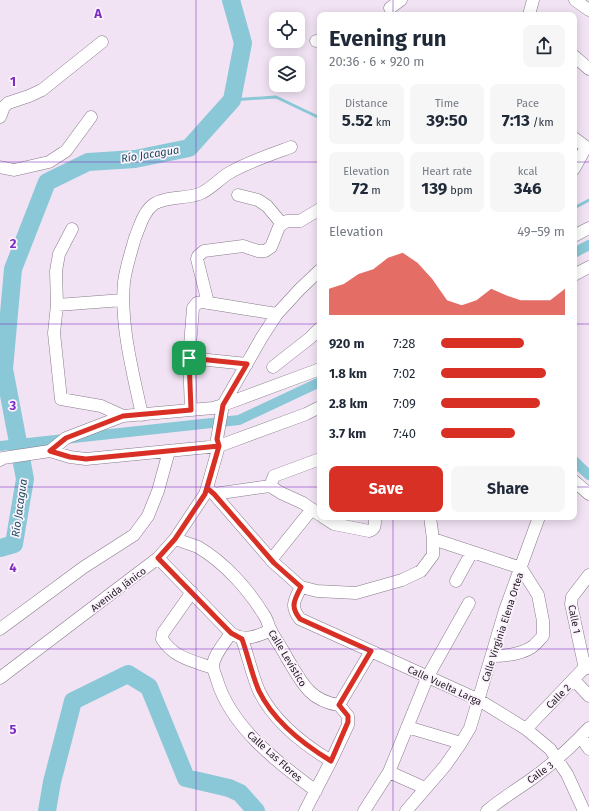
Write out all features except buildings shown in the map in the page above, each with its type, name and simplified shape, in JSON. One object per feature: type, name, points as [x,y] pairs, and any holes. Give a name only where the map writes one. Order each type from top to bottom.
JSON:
[{"type":"street","points":[[390,8],[401,0]]},
{"type":"street","points":[[530,12],[533,0]]},
{"type":"street","points":[[576,0],[589,10]]},
{"type":"street","points":[[0,117],[4,107],[8,103],[30,96],[42,90],[102,42]]},
{"type":"street","points":[[577,59],[589,70]]},
{"type":"street","points":[[0,167],[14,170],[49,162],[66,151],[91,117]]},
{"type":"street","points":[[577,140],[586,147],[577,164]]},
{"type":"street","points":[[142,415],[128,349],[123,300],[127,265],[139,227],[146,212],[155,204],[165,200],[199,194],[227,174],[246,164],[290,147]]},
{"type":"street","points":[[238,195],[258,200],[267,206],[282,224]]},
{"type":"street","points":[[208,303],[197,259],[201,252],[243,246],[258,252],[265,251],[270,247],[279,227],[282,224],[287,221],[300,221],[317,212]]},
{"type":"street","points":[[577,234],[589,228]]},
{"type":"street","points":[[72,229],[60,254],[56,271],[57,305],[54,333],[61,399],[101,406],[123,416]]},
{"type":"street","points":[[577,273],[589,267]]},
{"type":"street","name":"Avenida Jánico","points":[[0,678],[158,558],[175,539],[205,494],[210,491],[222,408],[262,337],[277,314],[317,278]]},
{"type":"street","points":[[57,305],[123,300]]},
{"type":"street","points":[[191,410],[189,358],[193,308],[197,303],[203,302],[277,314]]},
{"type":"street","points":[[272,367],[317,331]]},
{"type":"street","points":[[189,358],[247,364]]},
{"type":"street","points":[[50,451],[66,438],[123,416],[222,408],[317,370]]},
{"type":"street","points":[[1,458],[50,451],[70,457],[86,459],[169,451],[218,442],[306,414],[317,408]]},
{"type":"street","points":[[0,629],[84,567],[134,535],[148,516],[158,490],[169,451]]},
{"type":"street","points":[[270,486],[274,476],[317,460]]},
{"type":"street","points":[[577,484],[589,494]]},
{"type":"street","points":[[210,491],[270,486],[303,503],[316,512],[271,560]]},
{"type":"street","points":[[210,491],[271,560],[301,587],[317,591],[356,593],[402,580],[421,571],[433,555],[430,520]]},
{"type":"street","points":[[328,520],[334,524],[352,523],[369,531],[373,530],[375,520]]},
{"type":"street","name":"Calle Virginia Elena Ortea","points":[[406,811],[445,766],[470,728],[505,610],[538,520]]},
{"type":"street","name":"Calle Levístico","points":[[175,539],[198,547],[223,565],[253,599],[265,616],[271,630],[304,686],[319,699],[339,705]]},
{"type":"street","points":[[433,540],[521,568],[538,595],[543,621],[543,636],[532,647],[521,652],[508,656],[492,656]]},
{"type":"street","points":[[456,581],[472,552]]},
{"type":"street","points":[[158,558],[237,636],[259,691],[268,707],[282,723],[302,741],[331,761]]},
{"type":"street","name":"Calle 1","points":[[587,666],[571,604],[572,597],[589,575]]},
{"type":"street","name":"Calle Vuelta Larga","points":[[301,587],[294,602],[295,611],[300,619],[479,700],[526,729],[550,749],[567,774],[584,811]]},
{"type":"street","points":[[192,592],[163,633],[162,639],[174,653],[213,668],[216,656],[237,636],[262,634],[271,630]]},
{"type":"street","points":[[364,811],[389,772],[428,676],[469,603]]},
{"type":"street","points":[[305,811],[331,761],[348,722],[348,716],[339,705],[371,651]]},
{"type":"street","name":"Calle 2","points":[[526,729],[587,666]]},
{"type":"street","name":"Calle Las Flores","points":[[213,668],[220,692],[232,713],[256,741],[288,770],[316,791]]},
{"type":"street","points":[[574,680],[589,696]]},
{"type":"street","points":[[407,727],[461,743]]},
{"type":"street","name":"Calle 3","points":[[487,811],[500,800],[557,760],[589,728]]},
{"type":"street","points":[[580,737],[589,749]]},
{"type":"street","points":[[389,772],[426,788]]},
{"type":"waterway","name":"Río Jacagua","points":[[0,548],[14,544],[25,479],[4,369],[13,269],[47,182],[88,162],[135,159],[189,148],[232,100],[243,43],[231,0]]},
{"type":"waterway","points":[[232,100],[276,97],[317,117]]},
{"type":"waterway","points":[[577,206],[589,200]]},
{"type":"waterway","points":[[577,251],[589,245]]},
{"type":"waterway","points":[[0,446],[239,420],[317,383]]},
{"type":"waterway","points":[[577,464],[589,475]]},
{"type":"waterway","name":"Río Jacagua","points":[[47,811],[52,782],[73,701],[128,674],[149,687],[186,778],[229,788],[240,793],[256,811]]},
{"type":"route","points":[[189,358],[191,410],[123,416],[66,438],[50,451],[70,457],[86,459],[219,446],[205,494],[175,539],[158,558],[231,633],[242,639],[259,691],[268,707],[282,723],[302,741],[331,761],[348,725],[348,716],[339,705],[371,651],[300,619],[295,611],[294,602],[301,587],[274,563],[214,494],[207,488],[219,446],[217,439],[221,411],[247,364],[189,358]]}]
